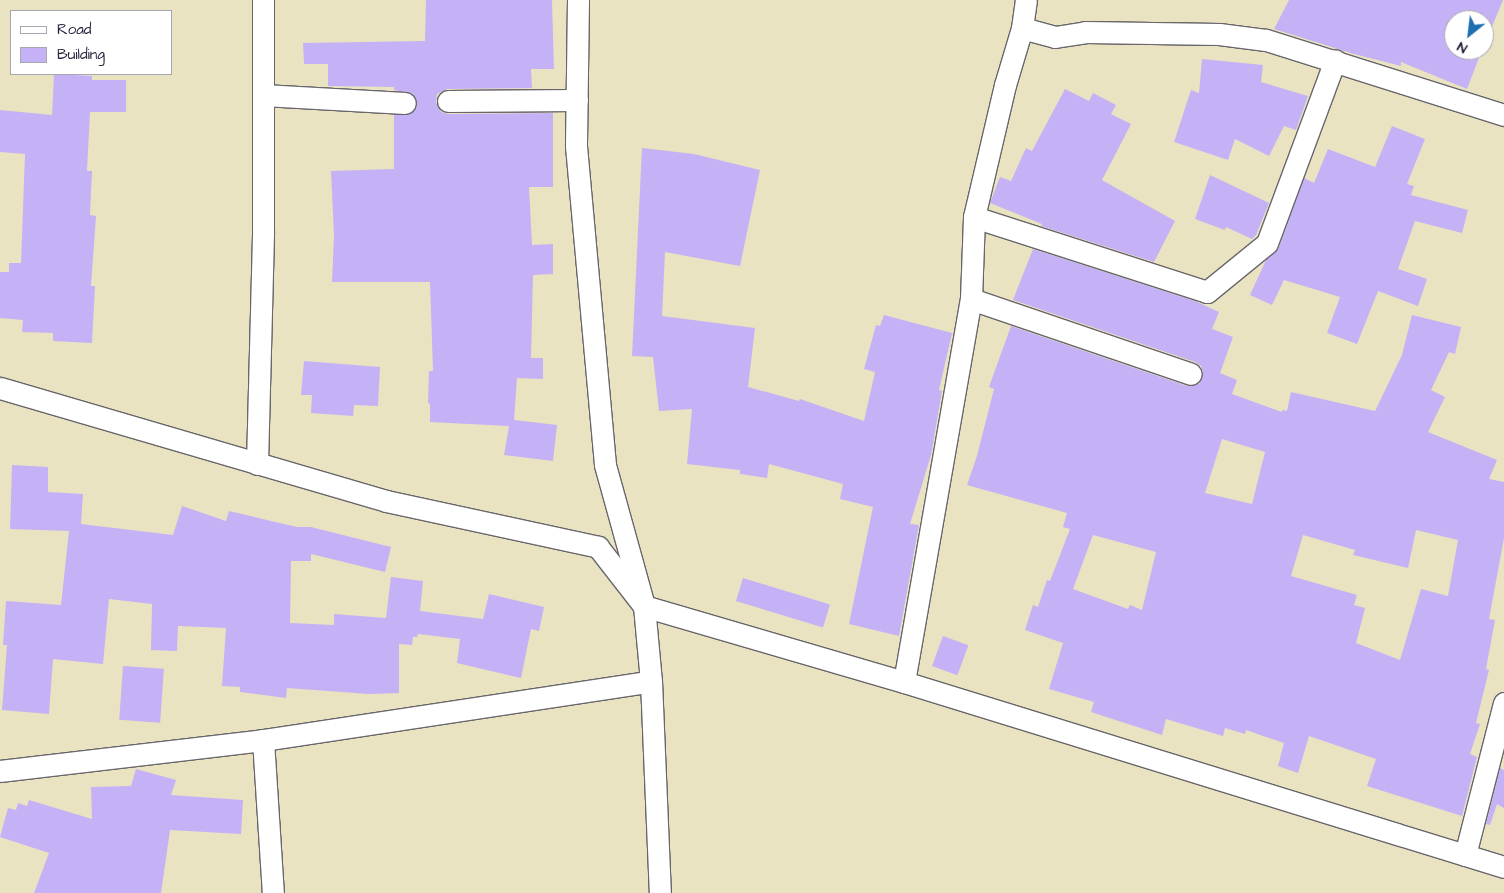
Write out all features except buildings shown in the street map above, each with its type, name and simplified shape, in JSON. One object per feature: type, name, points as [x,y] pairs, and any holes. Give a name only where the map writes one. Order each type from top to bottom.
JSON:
[{"type":"street","points":[[257,464],[263,230],[262,0]]},
{"type":"street","points":[[578,0],[576,146],[605,465],[644,606],[651,681],[660,893]]},
{"type":"street","points":[[904,682],[971,299],[974,217],[1005,85],[1022,28],[1026,0]]},
{"type":"street","points":[[1022,28],[1055,37],[1085,32],[1219,34],[1266,40],[1335,60],[1504,115]]},
{"type":"street","points":[[974,217],[1207,292],[1267,243],[1335,60]]},
{"type":"street","points":[[263,95],[405,103]]},
{"type":"street","points":[[448,101],[577,100]]},
{"type":"street","points":[[971,299],[1191,374]]},
{"type":"street","points":[[0,388],[386,501],[598,547],[644,606],[904,682],[1504,867]]},
{"type":"street","points":[[0,771],[263,740],[651,681]]},
{"type":"street","points":[[1465,855],[1504,703]]},
{"type":"street","points":[[263,740],[273,893]]}]
